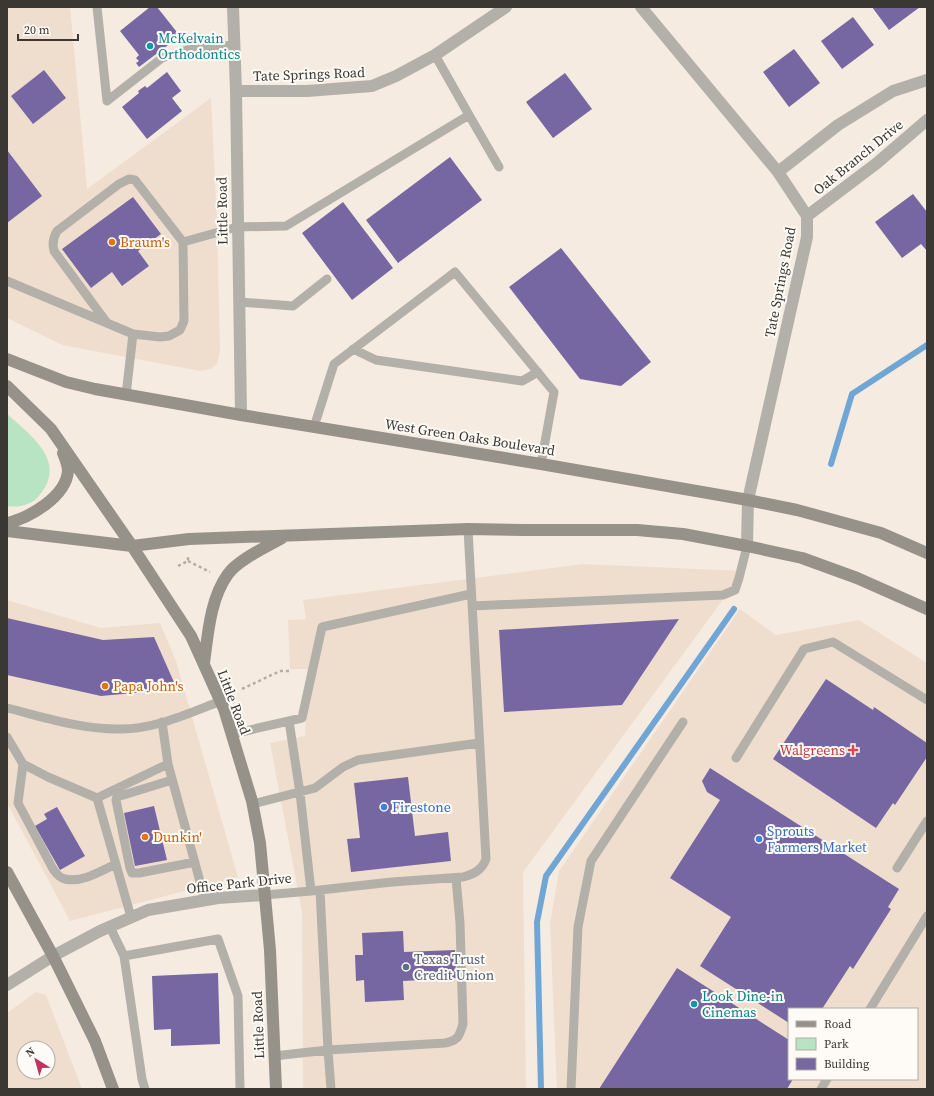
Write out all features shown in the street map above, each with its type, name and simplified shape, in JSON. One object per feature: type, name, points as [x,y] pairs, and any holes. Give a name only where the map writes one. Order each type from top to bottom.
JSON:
[{"type":"main road","name":"West Green Oaks Boulevard","points":[[7,359],[66,382],[126,395],[541,464],[748,500],[796,510],[881,533],[927,553]]},
{"type":"main road","name":"Little Road","points":[[7,386],[51,429],[132,546],[191,636],[221,701],[253,804],[260,844],[270,950],[276,1089]]},
{"type":"main road","points":[[7,523],[22,518],[46,504],[56,494],[66,478],[67,466],[64,454],[51,429]]},
{"type":"main road","points":[[7,531],[132,546],[187,540],[284,537],[306,534],[468,529],[637,530],[683,534],[802,558],[857,578],[927,609]]},
{"type":"main road","points":[[204,664],[212,612],[218,592],[228,573],[245,559],[284,537]]},
{"type":"main road","points":[[7,872],[54,956],[95,1041],[113,1089]]},
{"type":"street","name":"Little Road","points":[[233,7],[236,91],[241,415]]},
{"type":"street","name":"Tate Springs Road","points":[[236,91],[307,91],[372,86],[396,76],[435,55],[506,7]]},
{"type":"street","name":"Tate Springs Road","points":[[641,7],[778,172],[807,216],[807,237],[748,500],[747,546]]},
{"type":"street","points":[[778,172],[838,125],[893,92],[927,80]]},
{"type":"street","name":"Oak Branch Drive","points":[[807,216],[877,163],[927,120]]},
{"type":"street","name":"Office Park Drive","points":[[7,985],[54,956],[110,926],[154,908],[205,900],[265,895]]},
{"type":"lane","points":[[98,7],[107,101],[162,58],[187,50],[234,44]]},
{"type":"lane","points":[[435,55],[499,167]]},
{"type":"lane","points":[[183,242],[237,227],[286,226],[469,115]]},
{"type":"lane","points":[[7,281],[107,324],[133,334],[160,337],[169,336],[177,332],[183,326],[184,316],[183,242],[135,180],[130,179],[119,184],[56,231],[52,242],[54,251],[107,324]]},
{"type":"lane","points":[[314,427],[334,364],[455,272],[554,392],[541,464]]},
{"type":"lane","points":[[239,302],[294,306],[327,279]]},
{"type":"lane","points":[[126,395],[133,334]]},
{"type":"lane","points":[[353,349],[376,360],[522,381],[538,372]]},
{"type":"lane","points":[[253,804],[315,788],[343,767],[358,760],[479,743],[468,529]]},
{"type":"lane","points":[[472,606],[723,595],[735,590],[747,546]]},
{"type":"lane","points":[[232,734],[302,718],[322,627],[471,594]]},
{"type":"lane","points":[[736,758],[804,649],[833,642],[927,700]]},
{"type":"lane","points":[[7,708],[73,724],[123,730],[173,720],[221,701]]},
{"type":"lane","points":[[289,721],[316,890],[331,1089]]},
{"type":"lane","points":[[162,722],[168,764],[205,900]]},
{"type":"lane","points":[[571,1089],[578,927],[591,862],[683,722]]},
{"type":"lane","points":[[7,737],[23,764],[48,777],[96,798],[168,764]]},
{"type":"lane","name":"Office Park Drive","points":[[265,895],[392,882],[456,878],[474,874],[483,867],[486,859],[479,743]]},
{"type":"lane","points":[[23,764],[18,804],[58,876],[64,879],[82,879],[116,864]]},
{"type":"lane","points":[[172,780],[117,797],[116,800],[130,868],[132,873],[140,873],[195,862]]},
{"type":"lane","points":[[96,798],[131,917]]},
{"type":"lane","points":[[897,868],[927,821]]},
{"type":"lane","points":[[274,1056],[328,1050],[445,1043],[454,1041],[458,1037],[463,1024],[460,923],[456,878]]},
{"type":"lane","points":[[871,1008],[927,916]]},
{"type":"lane","points":[[110,926],[124,956],[142,1079],[145,1089]]},
{"type":"lane","points":[[124,956],[218,939],[238,996],[240,1089]]},
{"type":"lane","points":[[821,1089],[826,1080]]},
{"type":"path","points":[[188,554],[188,561]]},
{"type":"path","points":[[178,566],[188,561]]},
{"type":"path","points":[[188,561],[212,573]]},
{"type":"path","points":[[242,689],[280,671],[292,671]]},
{"type":"shaded area","points":[[7,7],[70,7],[87,189],[211,98],[217,222],[220,351],[217,364],[211,369],[200,371],[62,345],[7,318]]},
{"type":"shaded area","points":[[583,564],[744,571],[523,872],[526,1089],[303,1089],[302,912],[270,743],[305,736],[307,669],[290,669],[288,620],[306,619],[303,600]]},
{"type":"shaded area","points":[[7,600],[101,628],[160,623],[176,661],[238,877],[70,921],[7,803]]},
{"type":"shaded area","points":[[740,609],[776,635],[859,620],[927,663],[927,1089],[557,1089],[550,924],[559,871]]},
{"type":"shaded area","points":[[36,992],[46,995],[82,1089],[7,1089],[7,1013]]},
{"type":"green space","points":[[7,414],[27,431],[44,451],[50,473],[47,485],[35,500],[28,504],[11,507],[7,506]]},
{"type":"building","name":"McKelvain Orthodontics","points":[[150,7],[157,7],[180,36],[139,67],[136,63],[139,61],[136,58],[139,55],[120,31]]},
{"type":"building","points":[[872,7],[920,7],[889,30]]},
{"type":"building","points":[[853,17],[874,45],[842,69],[821,41]]},
{"type":"building","points":[[794,49],[820,83],[789,107],[763,72]]},
{"type":"building","points":[[44,70],[66,98],[33,124],[11,96]]},
{"type":"building","points":[[167,72],[181,91],[172,98],[182,111],[147,139],[122,107],[139,93],[138,91],[145,86],[147,88]]},
{"type":"building","points":[[565,73],[592,109],[553,138],[526,102]]},
{"type":"building","points":[[7,150],[42,196],[7,223]]},
{"type":"building","points":[[450,157],[482,200],[398,263],[366,220]]},
{"type":"building","points":[[913,194],[927,212],[927,251],[921,244],[902,258],[875,222]]},
{"type":"building","name":"Braum's","points":[[133,197],[161,234],[138,251],[149,266],[122,286],[112,272],[91,288],[62,249]]},
{"type":"building","points":[[343,202],[393,268],[352,300],[302,233]]},
{"type":"building","points":[[561,248],[651,362],[621,386],[580,379],[509,287]]},
{"type":"building","points":[[7,618],[103,640],[154,637],[177,689],[101,696],[7,675]]},
{"type":"building","points":[[679,619],[622,705],[504,712],[499,630]]},
{"type":"building","name":"Walgreens","points":[[826,679],[873,710],[874,707],[927,743],[927,757],[895,805],[893,803],[876,828],[773,759]]},
{"type":"building","name":"Sprouts Farmers Market","points":[[710,768],[899,889],[888,907],[891,909],[853,969],[850,966],[823,1008],[788,1008],[788,1022],[700,966],[731,917],[670,878],[720,800],[707,792],[702,781]]},
{"type":"building","name":"Firestone","points":[[408,777],[415,836],[448,832],[451,861],[351,872],[347,839],[360,838],[354,783]]},
{"type":"building","name":"Dunkin'","points":[[154,806],[167,860],[135,866],[124,813]]},
{"type":"building","points":[[57,807],[85,856],[60,870],[35,826],[47,819],[44,814]]},
{"type":"building","name":"Texas Trust Credit Union","points":[[403,931],[404,952],[455,950],[456,978],[403,981],[404,1000],[365,1002],[364,980],[356,981],[355,955],[363,955],[362,933]]},
{"type":"building","name":"Look Dine-in Cinemas","points":[[677,968],[788,1039],[788,1080],[792,1080],[787,1089],[599,1089]]},
{"type":"building","points":[[218,973],[220,1044],[171,1046],[171,1029],[154,1030],[152,976]]},
{"type":"waterway","points":[[831,464],[852,394],[927,345]]},
{"type":"waterway","points":[[541,1089],[537,922],[546,876],[734,609]]},
{"type":"place","name":"McKelvain Orthodontics","points":[[150,46]]},
{"type":"place","name":"Braum's","points":[[112,242]]},
{"type":"place","name":"Papa John's","points":[[105,686]]},
{"type":"place","name":"Walgreens","points":[[853,750]]},
{"type":"place","name":"Firestone","points":[[384,807]]},
{"type":"place","name":"Dunkin'","points":[[145,837]]},
{"type":"place","name":"Sprouts Farmers Market","points":[[759,839]]},
{"type":"place","name":"Texas Trust Credit Union","points":[[406,967]]},
{"type":"place","name":"Look Dine-in Cinemas","points":[[694,1004]]}]
